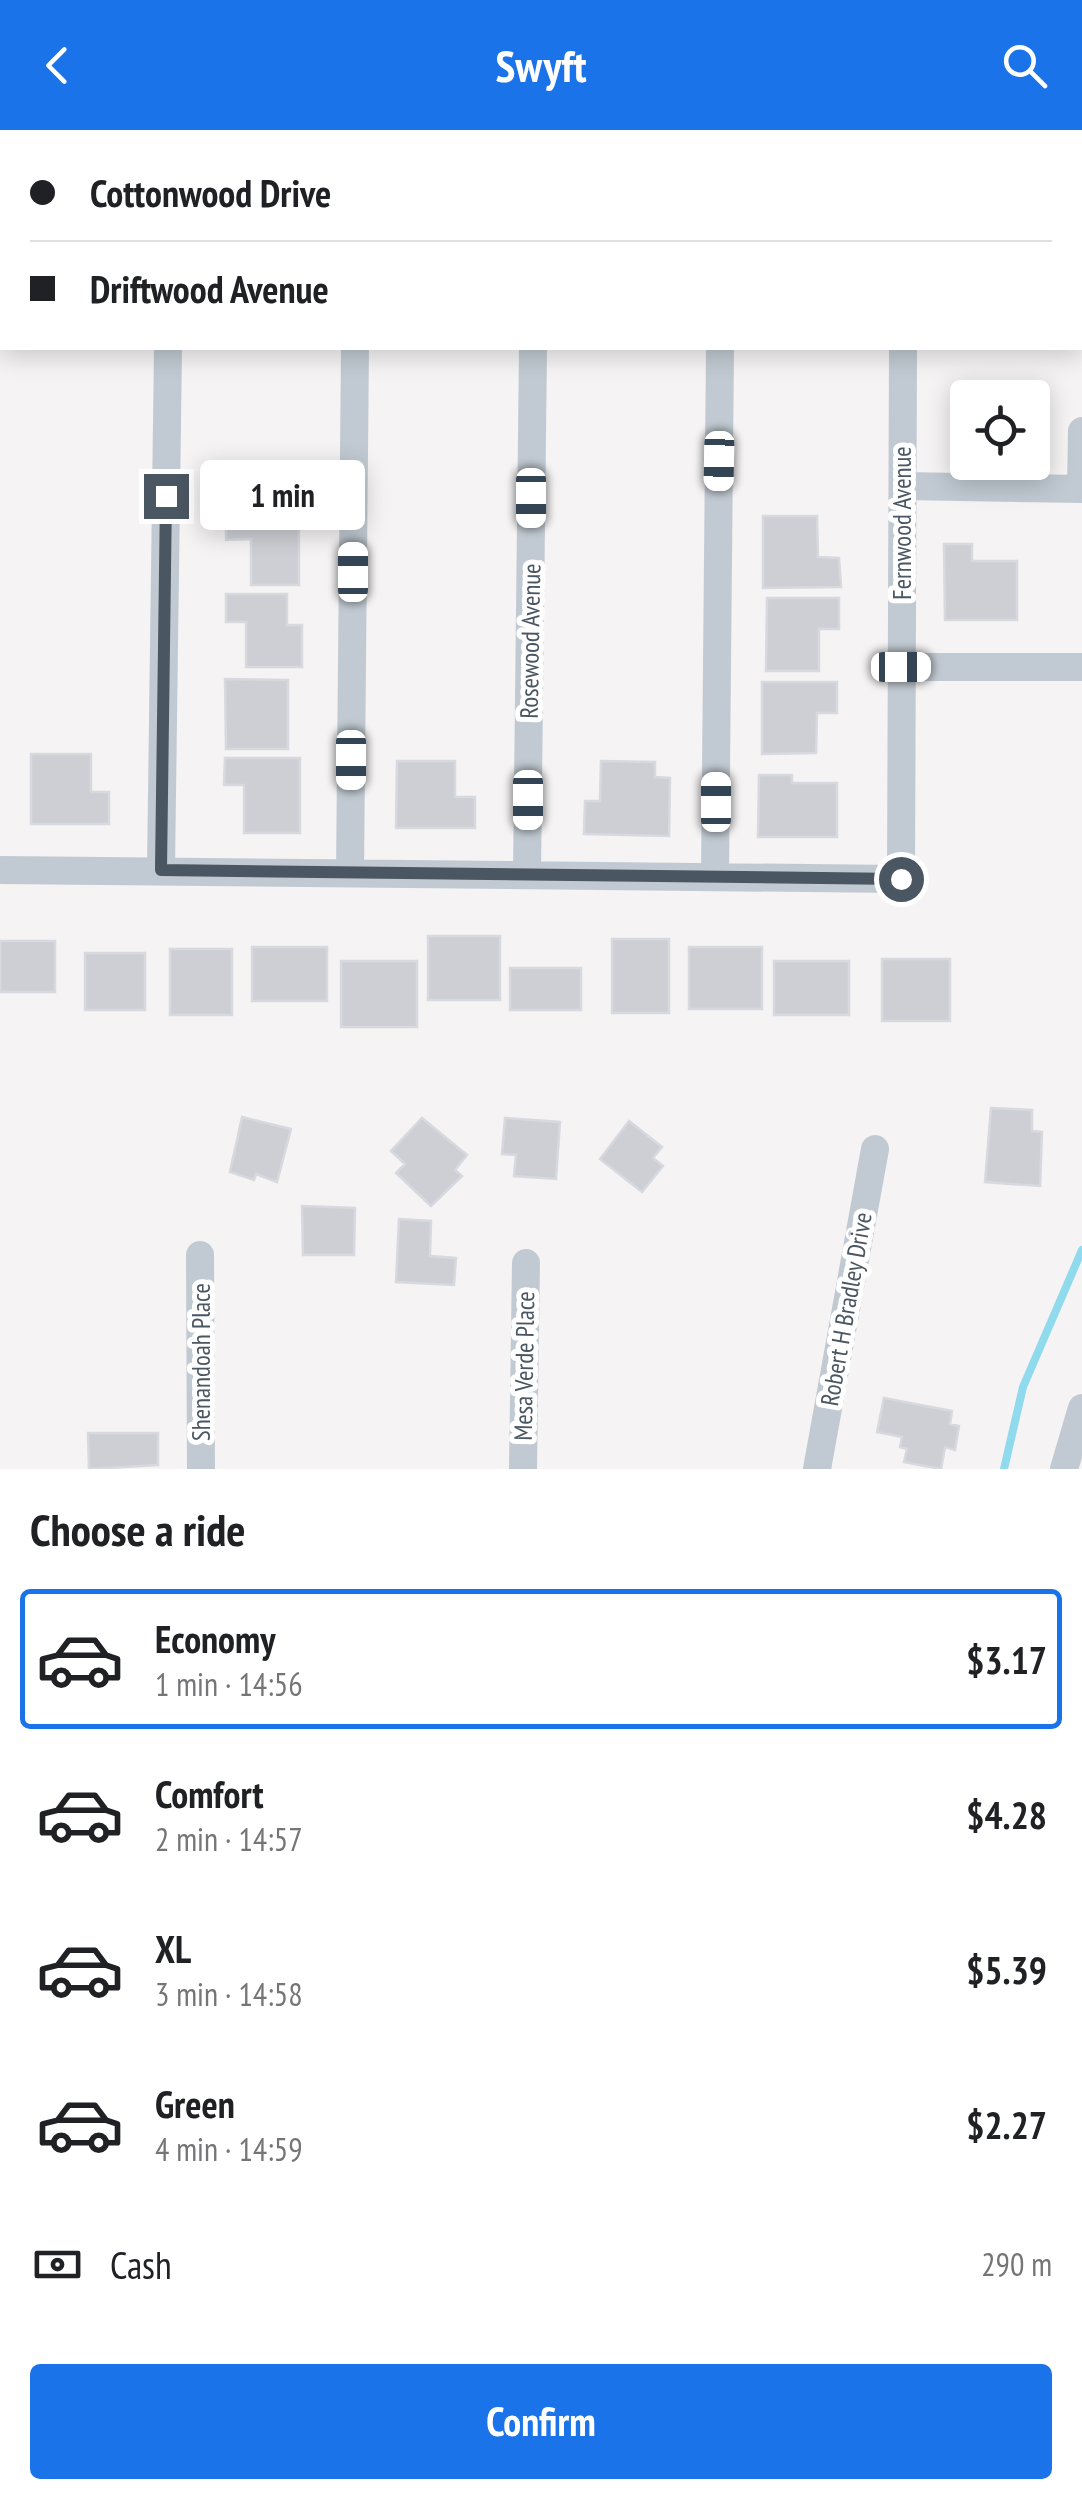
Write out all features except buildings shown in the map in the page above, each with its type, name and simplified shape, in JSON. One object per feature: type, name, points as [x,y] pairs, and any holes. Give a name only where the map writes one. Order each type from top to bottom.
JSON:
[{"type":"street","points":[[161,870],[168,350]]},
{"type":"street","points":[[350,872],[355,350]]},
{"type":"street","name":"Rosewood Avenue","points":[[527,875],[533,350]]},
{"type":"street","points":[[0,870],[714,877],[720,350]]},
{"type":"street","name":"Fernwood Avenue","points":[[714,877],[901,879],[904,350]]},
{"type":"street","points":[[903,486],[1082,489],[1082,431]]},
{"type":"street","points":[[901,667],[1082,668]]},
{"type":"street","name":"Robert H Bradley Drive","points":[[817,1469],[875,1148]]},
{"type":"street","name":"Shenandoah Place","points":[[200,1255],[201,1469]]},
{"type":"street","name":"Mesa Verde Place","points":[[523,1469],[526,1262]]},
{"type":"street","points":[[1064,1469],[1082,1408]]},
{"type":"waterway","points":[[1004,1469],[1023,1387],[1082,1250]]},
{"type":"route","points":[[166,496],[161,870],[901,879]]}]
